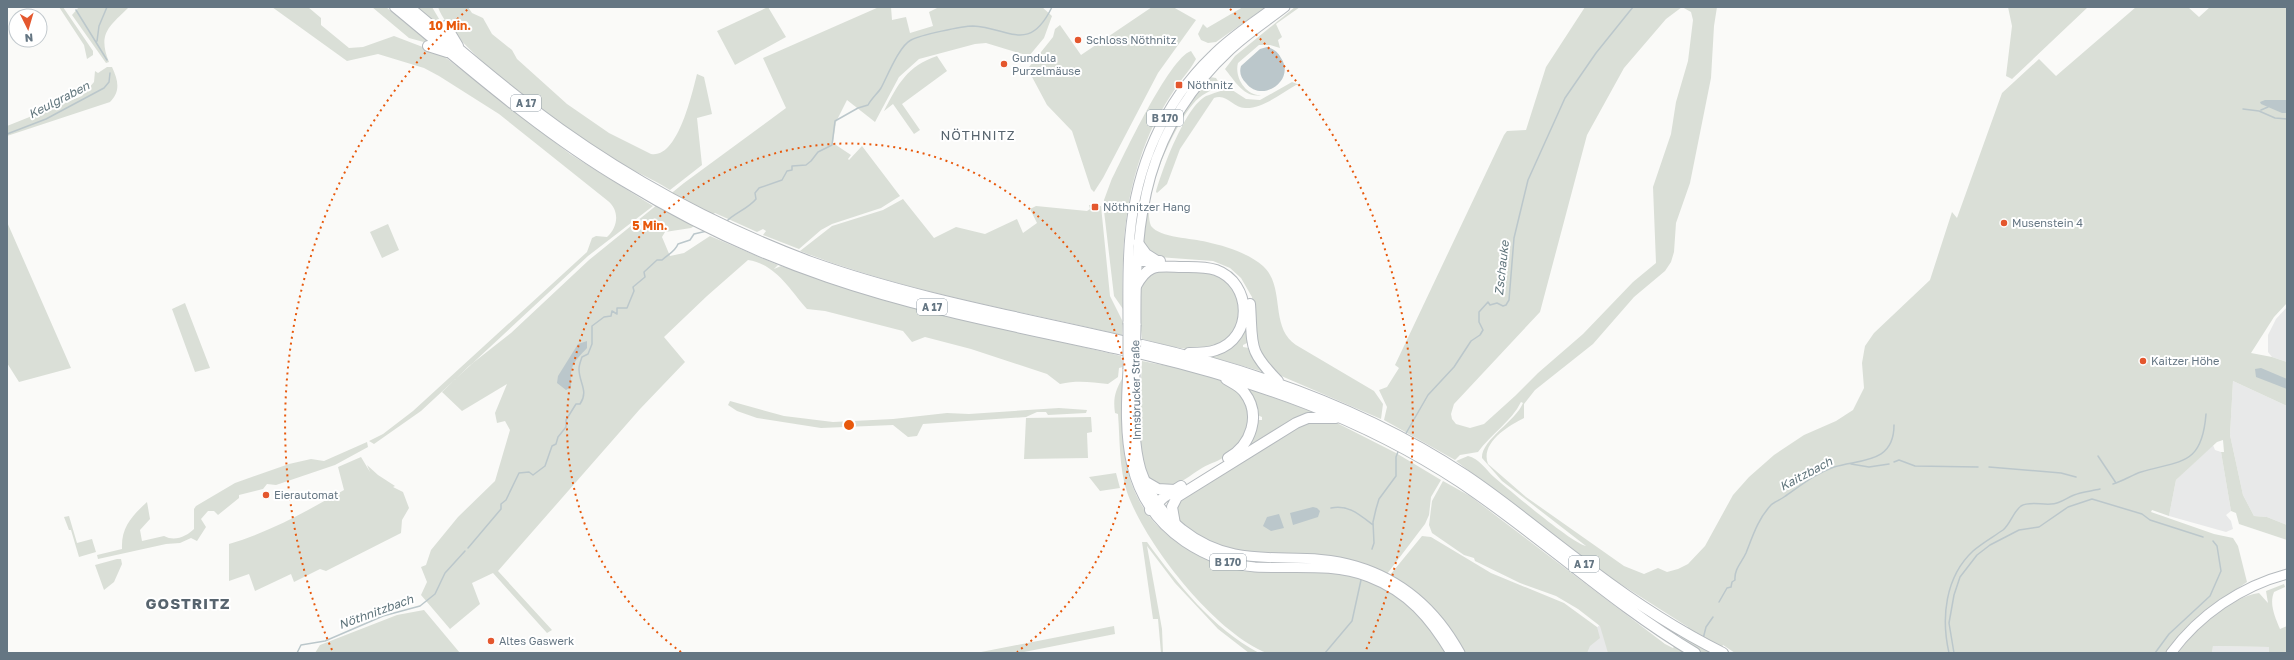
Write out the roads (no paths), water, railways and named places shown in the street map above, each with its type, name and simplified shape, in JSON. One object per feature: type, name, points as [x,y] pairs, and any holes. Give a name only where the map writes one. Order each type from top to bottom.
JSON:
[{"type":"highway","name":"A 17","points":[[395,7],[560,129],[651,192],[741,232],[806,264],[920,295],[1123,346]]},
{"type":"highway","name":"A 17","points":[[409,7],[455,51]]},
{"type":"highway","points":[[428,46],[455,51],[454,36],[446,26]]},
{"type":"highway","points":[[1135,258],[1146,254],[1154,264]]},
{"type":"highway","points":[[1135,258],[1154,264],[1215,270],[1232,280],[1243,299],[1243,321],[1237,334],[1230,342],[1216,350],[1202,353],[1169,352]]},
{"type":"highway","points":[[1136,286],[1144,273],[1154,264],[1213,264],[1233,273],[1241,282],[1250,302],[1252,346],[1255,355],[1279,383]]},
{"type":"highway","name":"A 17","points":[[1350,418],[1216,372],[1142,350],[1169,352],[1219,364],[1279,383],[1350,418],[1402,448],[1463,479],[1594,572],[1681,630],[1722,653]]},
{"type":"highway","points":[[1175,524],[1172,506],[1176,494],[1234,455],[1246,442],[1251,430],[1252,410],[1246,395],[1237,385],[1216,372]]},
{"type":"highway","points":[[1155,507],[1296,423],[1321,417],[1350,418]]},
{"type":"highway","name":"A 17","points":[[1463,479],[1637,615],[1695,653]]},
{"type":"highway","points":[[1146,482],[1158,489],[1176,494]]},
{"type":"main road","name":"B 170","points":[[1132,324],[1135,258],[1133,210],[1138,186],[1150,148],[1168,112],[1190,80],[1208,59],[1224,44],[1274,7]]},
{"type":"main road","name":"B 170","points":[[1135,258],[1140,222],[1151,171],[1173,121],[1198,85],[1221,58],[1240,41],[1285,7]]},
{"type":"main road","name":"Innsbrucker Straße","points":[[1135,258],[1136,286],[1132,324],[1132,370],[1137,444],[1141,470],[1160,524],[1176,536],[1213,558],[1254,567],[1323,563]]},
{"type":"main road","name":"Innsbrucker Straße","points":[[1132,370],[1126,406],[1127,439],[1134,475],[1155,507],[1175,524],[1205,545],[1228,554],[1255,558],[1323,563],[1394,586],[1417,597],[1439,620],[1460,653]]},
{"type":"main road","points":[[2171,653],[2189,630],[2219,606],[2251,587],[2287,574]]},
{"type":"main road","name":"Innsbrucker Straße","points":[[1394,586],[1433,624],[1451,653]]},
{"type":"waterway","points":[[97,41],[99,26],[107,7]]},
{"type":"waterway","name":"Nöthnitzbach","points":[[726,222],[756,199],[755,193],[759,188],[782,180],[787,171],[792,170],[792,166],[806,165],[818,152],[832,145],[835,121],[858,108],[868,105],[881,88],[902,48],[911,40],[942,31],[973,26],[1018,35],[1027,34],[1035,30],[1044,21],[1052,7]]},
{"type":"waterway","name":"Zschauke","points":[[1405,435],[1428,395],[1454,367],[1471,341],[1480,335],[1483,330],[1479,322],[1479,312],[1488,302],[1490,305],[1497,303],[1503,306],[1506,305],[1509,300],[1514,238],[1528,180],[1565,98],[1596,53],[1633,7]]},
{"type":"waterway","name":"Keulgraben","points":[[76,10],[107,60]]},
{"type":"waterway","name":"Keulgraben","points":[[7,134],[46,119],[104,88],[109,82],[110,73]]},
{"type":"waterway","points":[[2261,110],[2268,107]]},
{"type":"waterway","name":"Kaitzbach","points":[[2243,109],[2259,111],[2275,118],[2287,119]]},
{"type":"waterway","name":"Nöthnitzbach","points":[[468,548],[501,509],[501,504],[506,500],[519,473],[529,472],[533,475],[545,466],[552,446],[556,444],[558,437],[566,427],[566,420],[576,404],[580,404],[583,399],[584,391],[579,374],[579,366],[582,357],[588,354],[592,344],[592,326],[604,317],[611,316],[612,311],[617,314],[617,308],[627,308],[634,291],[633,287],[645,277],[644,272],[657,260],[662,260],[673,251],[678,244],[690,240],[694,234],[707,231]]},
{"type":"waterway","points":[[2113,484],[2141,472],[2178,462],[2187,458],[2194,452],[2200,443],[2204,431],[2206,414]]},
{"type":"waterway","name":"Kaitzbach","points":[[1719,602],[1727,588],[1731,587],[1732,582],[1735,580],[1737,569],[1766,510],[1771,505],[1820,473],[1844,464],[1874,458],[1882,453],[1888,447],[1892,438],[1894,425]]},
{"type":"waterway","name":"Zschauke","points":[[1372,549],[1374,543],[1373,522],[1376,509],[1379,499],[1396,476],[1396,457],[1399,449]]},
{"type":"waterway","points":[[2098,456],[2116,483]]},
{"type":"waterway","points":[[1894,462],[1899,460],[1915,466],[1978,467]]},
{"type":"waterway","points":[[1851,464],[1869,467],[1889,464]]},
{"type":"waterway","points":[[1989,467],[2061,473],[2076,477]]},
{"type":"waterway","points":[[1949,653],[1945,626],[1951,585],[1956,573],[1973,551],[2003,530],[2021,506],[2032,503],[2054,504],[2077,494],[2100,489]]},
{"type":"waterway","points":[[1954,653],[1949,623],[1954,595],[1960,577],[1977,555],[1990,545],[2019,530],[2039,527],[2068,507],[2092,499],[2142,514],[2150,520],[2203,537]]},
{"type":"waterway","points":[[1331,508],[1337,507],[1354,511],[1373,525]]},
{"type":"waterway","points":[[2155,653],[2169,634],[2210,596],[2221,571],[2217,546],[2213,541]]},
{"type":"waterway","name":"Nöthnitzbach","points":[[297,653],[301,645],[325,641],[383,616],[420,606],[435,594],[445,573],[465,551]]},
{"type":"waterway","name":"Zschauke","points":[[1325,653],[1352,621],[1361,580]]},
{"type":"waterway","name":"Kaitzbach","points":[[1703,639],[1706,627],[1713,617]]},
{"type":"place","name":"Schloss Nöthnitz","points":[[1078,40]]},
{"type":"place","name":"Gundula Purzelmäuse","points":[[1004,64]]},
{"type":"place","name":"Nöthnitz","points":[[1179,85]]},
{"type":"place","name":"Nöthnitzer Hang","points":[[1095,207]]},
{"type":"place","name":"Musenstein 4","points":[[2004,223]]},
{"type":"place","name":"Kaitzer Höhe","points":[[2143,361]]},
{"type":"place","name":"Eierautomat","points":[[266,495]]},
{"type":"place","name":"Altes Gaswerk","points":[[491,641]]},
{"type":"district","name":"NÖTHNITZ","points":[[978,135]]},
{"type":"district","name":"GOSTRITZ","points":[[188,604]]}]
